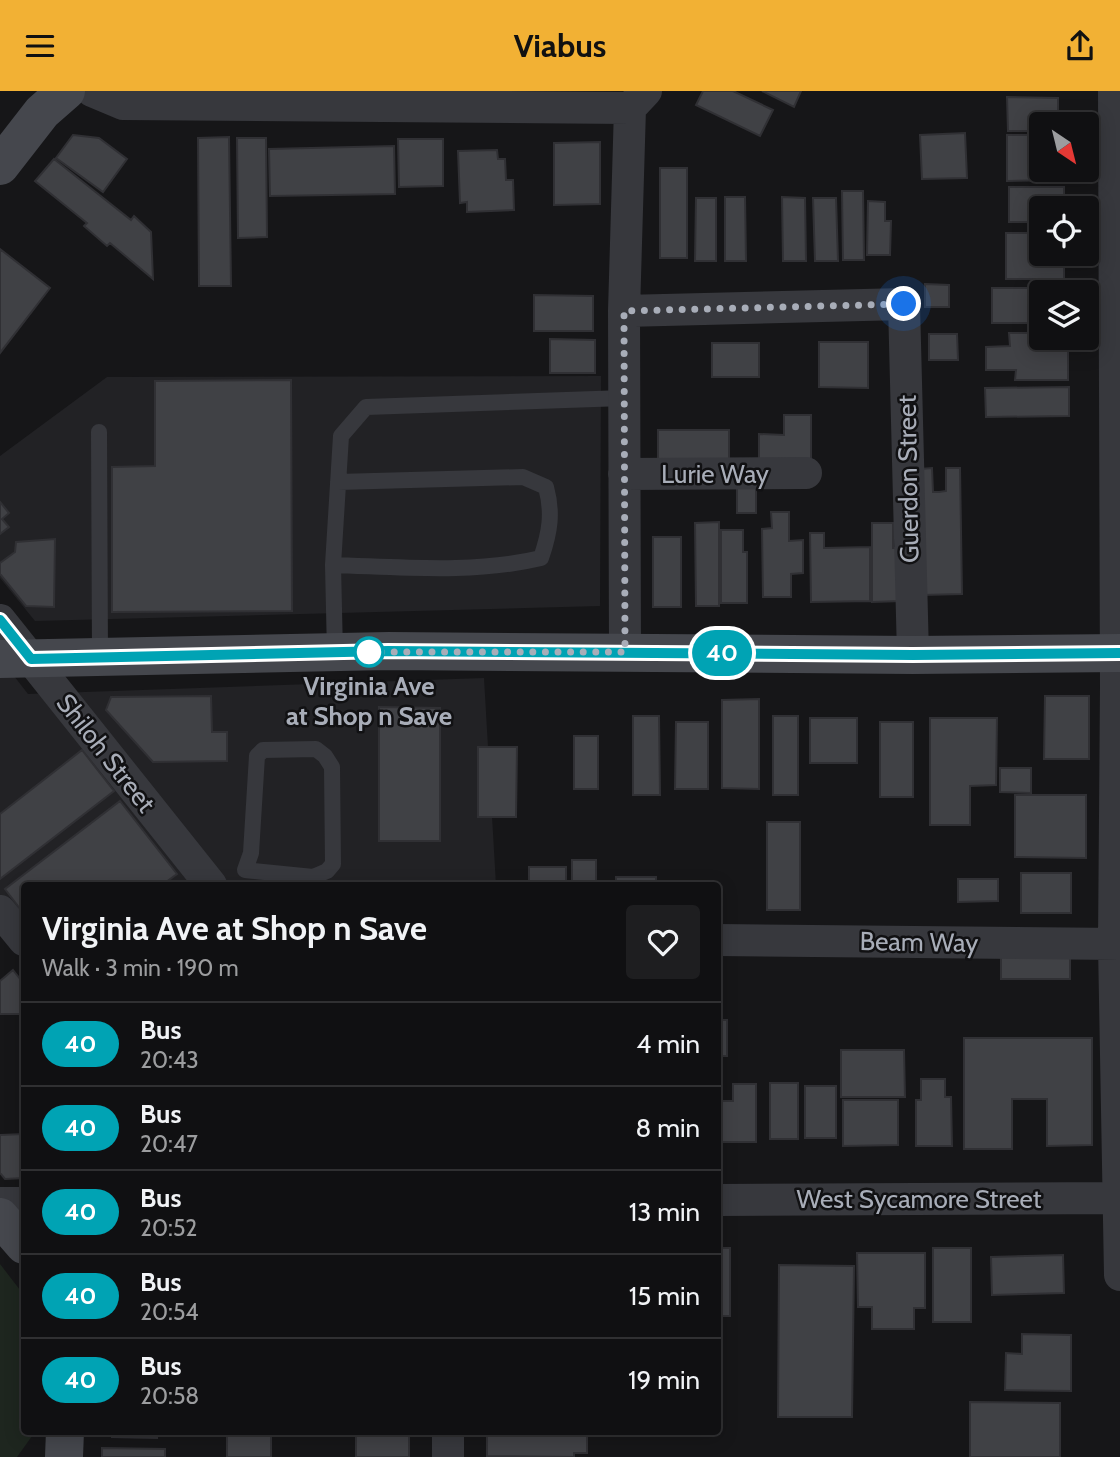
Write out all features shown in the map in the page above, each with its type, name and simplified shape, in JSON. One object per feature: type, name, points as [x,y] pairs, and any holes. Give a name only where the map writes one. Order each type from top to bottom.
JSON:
[{"type":"street","points":[[0,166],[42,112],[66,91]]},
{"type":"street","points":[[92,91],[123,104],[638,99],[624,311],[625,652]]},
{"type":"street","points":[[1114,91],[1120,1275]]},
{"type":"street","name":"Guerdon Street","points":[[624,311],[904,304],[913,655]]},
{"type":"street","name":"Lurie Way","points":[[624,474],[806,474]]},
{"type":"street","name":"Shiloh Street","points":[[0,620],[16,659],[208,882]]},
{"type":"street","points":[[16,659],[335,653],[1118,653]]},
{"type":"street","points":[[0,911],[21,936]]},
{"type":"street","name":"Beam Way","points":[[721,940],[1117,944]]},
{"type":"street","name":"West Sycamore Street","points":[[721,1200],[1119,1198]]},
{"type":"street","points":[[0,1203],[21,1203]]},
{"type":"street","points":[[0,1217],[21,1242]]},
{"type":"street","points":[[448,1435],[449,1457]]},
{"type":"lane","points":[[335,653],[333,565],[341,436],[366,407],[624,398]]},
{"type":"lane","points":[[99,432],[100,657]]},
{"type":"lane","points":[[333,565],[456,568],[514,564],[541,558],[549,534],[552,508],[546,487],[523,477],[338,482]]},
{"type":"lane","points":[[239,882],[251,853],[257,756],[263,750],[316,749],[325,755],[332,767],[333,865],[313,877],[245,870]]},
{"type":"shaded area","points":[[601,376],[600,606],[35,621],[0,578],[0,456],[107,377]]},
{"type":"shaded area","points":[[0,658],[28,694],[484,678],[496,882],[21,882],[21,946],[0,921]]},
{"type":"shaded area","points":[[0,1264],[20,1290],[21,1435],[33,1435],[17,1457],[0,1457]]},
{"type":"building","points":[[703,91],[733,91],[773,110],[760,136],[696,105]]},
{"type":"building","points":[[762,91],[801,91],[794,107]]},
{"type":"building","points":[[1007,97],[1058,98],[1058,112],[1029,112],[1029,131],[1008,131]]},
{"type":"building","points":[[965,133],[967,178],[922,179],[920,135]]},
{"type":"building","points":[[73,135],[99,138],[127,159],[103,192],[56,158]]},
{"type":"building","points":[[1007,135],[1029,135],[1029,181],[1007,181]]},
{"type":"building","points":[[229,137],[231,286],[199,286],[198,138]]},
{"type":"building","points":[[237,138],[266,138],[267,237],[238,238]]},
{"type":"building","points":[[398,139],[443,139],[443,186],[399,187]]},
{"type":"building","points":[[600,142],[600,204],[554,205],[554,143]]},
{"type":"building","points":[[394,146],[395,194],[270,196],[269,149]]},
{"type":"building","points":[[497,150],[498,159],[505,159],[506,180],[513,180],[514,210],[467,212],[467,202],[460,203],[458,151]]},
{"type":"building","points":[[54,159],[131,220],[134,216],[151,232],[153,279],[110,243],[107,246],[84,226],[87,223],[35,181]]},
{"type":"building","points":[[660,168],[687,168],[687,258],[660,258]]},
{"type":"building","points":[[1009,187],[1064,187],[1064,196],[1029,196],[1029,222],[1009,222]]},
{"type":"building","points":[[842,191],[863,191],[864,260],[843,260]]},
{"type":"building","points":[[725,197],[745,197],[746,261],[725,261]]},
{"type":"building","points":[[782,197],[805,198],[806,261],[783,261]]},
{"type":"building","points":[[696,198],[716,198],[716,261],[695,261]]},
{"type":"building","points":[[813,198],[836,198],[838,261],[815,261]]},
{"type":"building","points":[[868,201],[885,202],[885,221],[891,221],[890,255],[867,255]]},
{"type":"building","points":[[1006,233],[1029,233],[1029,266],[1064,266],[1064,279],[1006,279]]},
{"type":"building","points":[[0,249],[50,288],[0,353]]},
{"type":"building","points":[[925,284],[949,285],[949,307],[925,307]]},
{"type":"building","points":[[992,288],[1029,288],[1029,323],[992,323]]},
{"type":"building","points":[[534,295],[593,296],[593,331],[534,331]]},
{"type":"building","points":[[1009,333],[1029,333],[1029,350],[1068,350],[1068,380],[1015,380],[1016,370],[986,370],[986,347],[1010,346]]},
{"type":"building","points":[[929,334],[957,334],[958,360],[929,360]]},
{"type":"building","points":[[550,339],[595,340],[595,373],[550,373]]},
{"type":"building","points":[[819,342],[868,342],[868,388],[819,387]]},
{"type":"building","points":[[712,343],[759,343],[759,377],[712,377]]},
{"type":"building","points":[[291,380],[292,611],[112,612],[112,467],[155,466],[155,381]]},
{"type":"building","points":[[1069,387],[1069,416],[986,417],[985,388]]},
{"type":"building","points":[[784,415],[811,415],[811,465],[759,464],[759,434],[784,435]]},
{"type":"building","points":[[658,430],[729,430],[729,464],[658,464]]},
{"type":"building","points":[[932,468],[933,492],[939,492],[946,491],[946,468],[960,468],[962,594],[922,595],[920,469]]},
{"type":"building","points":[[756,483],[756,513],[737,513],[737,484]]},
{"type":"building","points":[[0,502],[9,513],[2,519],[9,527],[0,534]]},
{"type":"building","points":[[771,512],[789,512],[789,541],[803,540],[803,573],[791,574],[791,597],[763,597],[762,529],[772,528]]},
{"type":"building","points":[[719,522],[719,606],[696,606],[695,523]]},
{"type":"building","points":[[872,523],[893,523],[893,548],[901,548],[901,601],[872,602]]},
{"type":"building","points":[[721,530],[743,530],[743,552],[747,552],[747,603],[721,603]]},
{"type":"building","points":[[810,533],[824,533],[824,548],[870,547],[870,601],[811,602]]},
{"type":"building","points":[[653,537],[681,537],[681,607],[653,607]]},
{"type":"building","points":[[55,539],[54,607],[26,606],[0,574],[0,563],[15,552],[16,542]]},
{"type":"building","points":[[211,696],[212,732],[227,732],[227,761],[153,762],[106,710],[111,697]]},
{"type":"building","points":[[1045,696],[1089,696],[1089,759],[1044,759]]},
{"type":"building","points":[[759,699],[759,789],[722,788],[722,700]]},
{"type":"building","points":[[379,707],[440,708],[440,841],[379,841]]},
{"type":"building","points":[[633,716],[659,716],[660,795],[633,795]]},
{"type":"building","points":[[773,716],[798,716],[798,795],[773,795]]},
{"type":"building","points":[[810,718],[857,718],[857,763],[810,763]]},
{"type":"building","points":[[930,718],[997,718],[996,785],[970,786],[970,825],[930,825]]},
{"type":"building","points":[[676,722],[708,722],[708,789],[675,789]]},
{"type":"building","points":[[880,722],[913,722],[913,797],[880,797]]},
{"type":"building","points":[[574,736],[598,736],[598,789],[574,789]]},
{"type":"building","points":[[478,747],[517,747],[516,817],[478,817]]},
{"type":"building","points":[[82,750],[114,791],[0,879],[0,814]]},
{"type":"building","points":[[1000,768],[1031,768],[1031,793],[1000,792]]},
{"type":"building","points":[[1015,795],[1086,795],[1086,858],[1015,857]]},
{"type":"building","points":[[120,801],[177,874],[166,882],[21,882],[21,910],[5,889]]},
{"type":"building","points":[[767,822],[800,822],[800,910],[767,910]]},
{"type":"building","points":[[572,860],[596,860],[596,882],[572,882]]},
{"type":"building","points":[[529,867],[566,867],[566,882],[529,882]]},
{"type":"building","points":[[1021,873],[1071,873],[1071,913],[1021,913]]},
{"type":"building","points":[[616,877],[656,877],[656,882],[616,882]]},
{"type":"building","points":[[958,879],[998,879],[998,901],[958,902]]},
{"type":"building","points":[[1070,953],[1070,979],[1001,979],[1001,954]]},
{"type":"building","points":[[13,970],[21,980],[21,1014],[0,1014],[0,981]]},
{"type":"building","points":[[721,1020],[727,1020],[727,1056],[721,1056]]},
{"type":"building","points":[[964,1038],[1092,1038],[1092,1145],[1047,1146],[1047,1099],[1012,1099],[1012,1149],[964,1149]]},
{"type":"building","points":[[841,1050],[904,1050],[905,1097],[841,1097]]},
{"type":"building","points":[[921,1079],[945,1079],[945,1097],[951,1097],[952,1146],[916,1146],[916,1100],[921,1100]]},
{"type":"building","points":[[770,1083],[798,1083],[798,1139],[770,1139]]},
{"type":"building","points":[[733,1084],[756,1084],[756,1142],[721,1142],[721,1101],[733,1101]]},
{"type":"building","points":[[805,1086],[836,1086],[836,1138],[805,1138]]},
{"type":"building","points":[[843,1100],[898,1100],[898,1145],[843,1146]]},
{"type":"building","points":[[21,1134],[21,1178],[5,1179],[0,1173],[0,1135]]},
{"type":"building","points":[[721,1248],[730,1248],[730,1316],[721,1316]]},
{"type":"building","points":[[933,1248],[971,1248],[971,1322],[933,1322]]},
{"type":"building","points":[[857,1253],[925,1253],[925,1308],[914,1308],[914,1329],[872,1329],[872,1307],[858,1307]]},
{"type":"building","points":[[1063,1255],[1064,1293],[992,1295],[991,1257]]},
{"type":"building","points":[[779,1265],[854,1266],[852,1417],[778,1417]]},
{"type":"building","points":[[1022,1334],[1071,1335],[1071,1391],[1005,1390],[1006,1353],[1022,1354]]},
{"type":"building","points":[[970,1402],[1060,1403],[1060,1457],[970,1457]]},
{"type":"building","points":[[112,1435],[157,1435],[157,1438]]},
{"type":"building","points":[[227,1435],[271,1435],[271,1457],[227,1457]]},
{"type":"building","points":[[356,1435],[409,1435],[409,1457],[356,1457]]},
{"type":"building","points":[[487,1435],[587,1435],[587,1453],[574,1453],[574,1457],[487,1456]]},
{"type":"building","points":[[102,1448],[165,1449],[165,1457],[102,1457]]},
{"type":"bus line","name":"40","points":[[0,620],[31,659],[388,651],[913,655],[1120,653]]},
{"type":"place","name":"Virginia Ave at Shop n Save","points":[[369,652]]},
{"type":"route","points":[[369,652],[625,652],[624,311],[904,304]]}]
